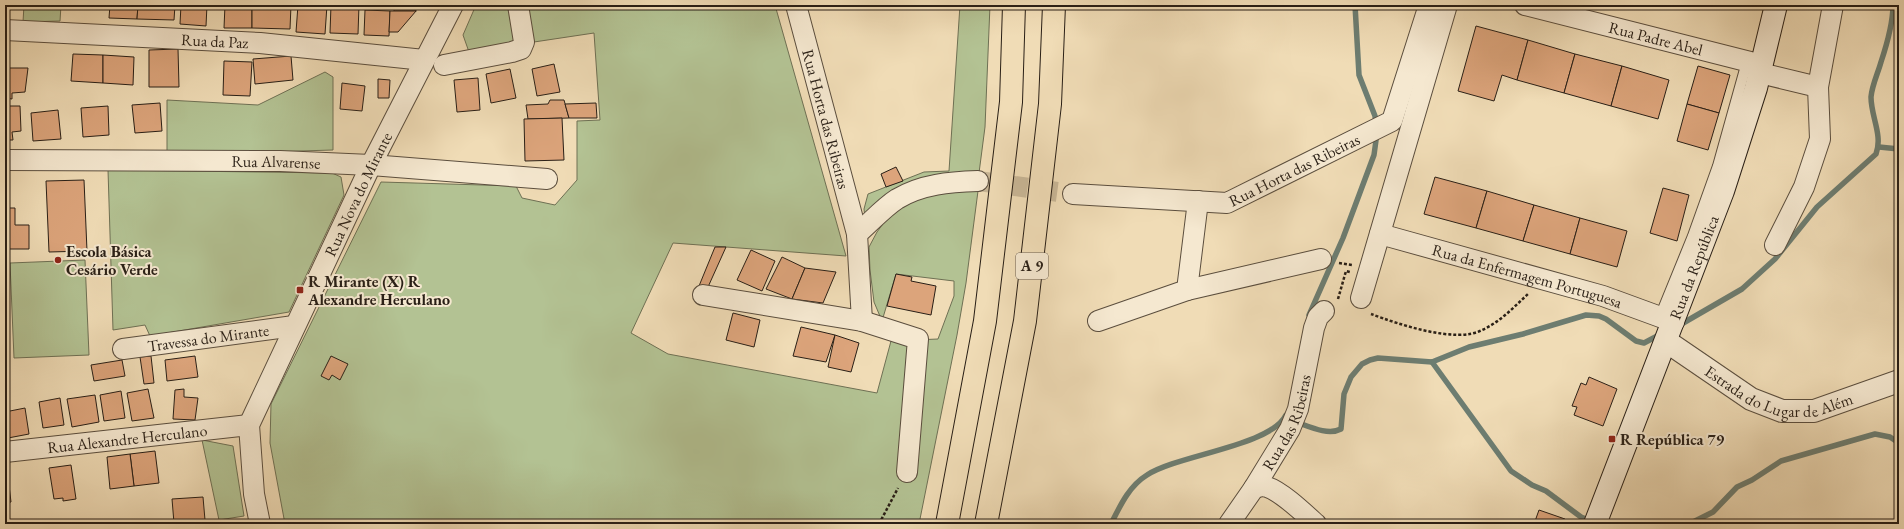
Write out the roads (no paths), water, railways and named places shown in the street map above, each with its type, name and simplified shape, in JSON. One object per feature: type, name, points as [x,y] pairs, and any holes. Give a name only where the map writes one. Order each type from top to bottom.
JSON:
[{"type":"highway","name":"A 9","points":[[947,524],[985,321],[1011,102],[1014,5]]},
{"type":"highway","name":"A 9","points":[[986,524],[1025,321],[1050,104],[1054,5]]},
{"type":"main road","name":"Rua da República","points":[[1596,521],[1667,327],[1724,191],[1756,66],[1776,5]]},
{"type":"main road","name":"Estrada do Lugar de Além","points":[[1667,327],[1751,399],[1782,412],[1814,411],[1899,381]]},
{"type":"street","name":"Rua Nova do Mirante","points":[[260,524],[254,494],[249,425],[294,326],[371,165],[453,5]]},
{"type":"street","points":[[444,65],[521,49],[524,42],[518,5]]},
{"type":"street","name":"Rua Horta das Ribeiras","points":[[796,5],[857,234],[862,322]]},
{"type":"street","name":"Rua Horta das Ribeiras","points":[[1073,194],[1227,203],[1392,122],[1429,5]]},
{"type":"street","points":[[1363,305],[1370,270],[1380,234],[1447,5]]},
{"type":"street","name":"Rua Padre Abel","points":[[1525,5],[1756,66],[1818,87]]},
{"type":"street","points":[[1775,245],[1804,187],[1820,139],[1818,87],[1833,5]]},
{"type":"street","name":"Rua da Paz","points":[[5,30],[260,43],[424,60]]},
{"type":"street","name":"Rua Alvarense","points":[[5,160],[280,160],[371,165],[547,179]]},
{"type":"street","points":[[857,234],[896,200],[917,189],[947,182],[978,181]]},
{"type":"street","points":[[1187,290],[1198,201]]},
{"type":"street","name":"Rua da Enfermagem Portuguesa","points":[[1380,234],[1603,296],[1667,327]]},
{"type":"street","points":[[1098,321],[1187,290],[1321,259]]},
{"type":"street","points":[[703,295],[862,322],[918,338],[907,472]]},
{"type":"street","name":"Rua das Ribeiras","points":[[1229,524],[1254,488],[1290,428],[1298,409],[1314,328],[1318,317],[1324,311]]},
{"type":"street","name":"Travessa do Mirante","points":[[123,349],[294,326]]},
{"type":"street","name":"Rua Alexandre Herculano","points":[[5,452],[249,425]]},
{"type":"street","points":[[1254,488],[1266,486],[1296,506],[1316,524]]},
{"type":"waterway","points":[[1355,5],[1359,75],[1375,116],[1376,125]]},
{"type":"waterway","points":[[1678,326],[1742,289],[1775,259],[1817,207],[1876,154],[1878,140],[1871,97],[1889,34],[1893,5]]},
{"type":"waterway","points":[[1309,315],[1343,238],[1374,155],[1377,133]]},
{"type":"waterway","points":[[1879,147],[1899,149]]},
{"type":"waterway","points":[[1296,422],[1324,431],[1336,431],[1341,429],[1344,394],[1351,377],[1362,364],[1378,358],[1432,362],[1469,347],[1523,334],[1586,315],[1599,316],[1606,319],[1636,341],[1644,343],[1661,334]]},
{"type":"waterway","points":[[1432,362],[1511,471],[1532,485],[1546,491],[1581,517],[1591,521]]},
{"type":"waterway","points":[[1111,524],[1130,491],[1147,475],[1161,468],[1262,435],[1277,426],[1286,415]]},
{"type":"waterway","points":[[1689,524],[1713,512],[1737,487],[1752,480],[1781,461],[1875,434],[1890,437],[1899,443]]},
{"type":"tunnel","points":[[978,181],[1073,194]]},
{"type":"place","name":"Escola Básica Cesário Verde","points":[[58,260]]},
{"type":"place","name":"R Mirante (X) R Alexandre Herculano","points":[[300,290]]},
{"type":"place","name":"R República 79","points":[[1612,439]]}]
